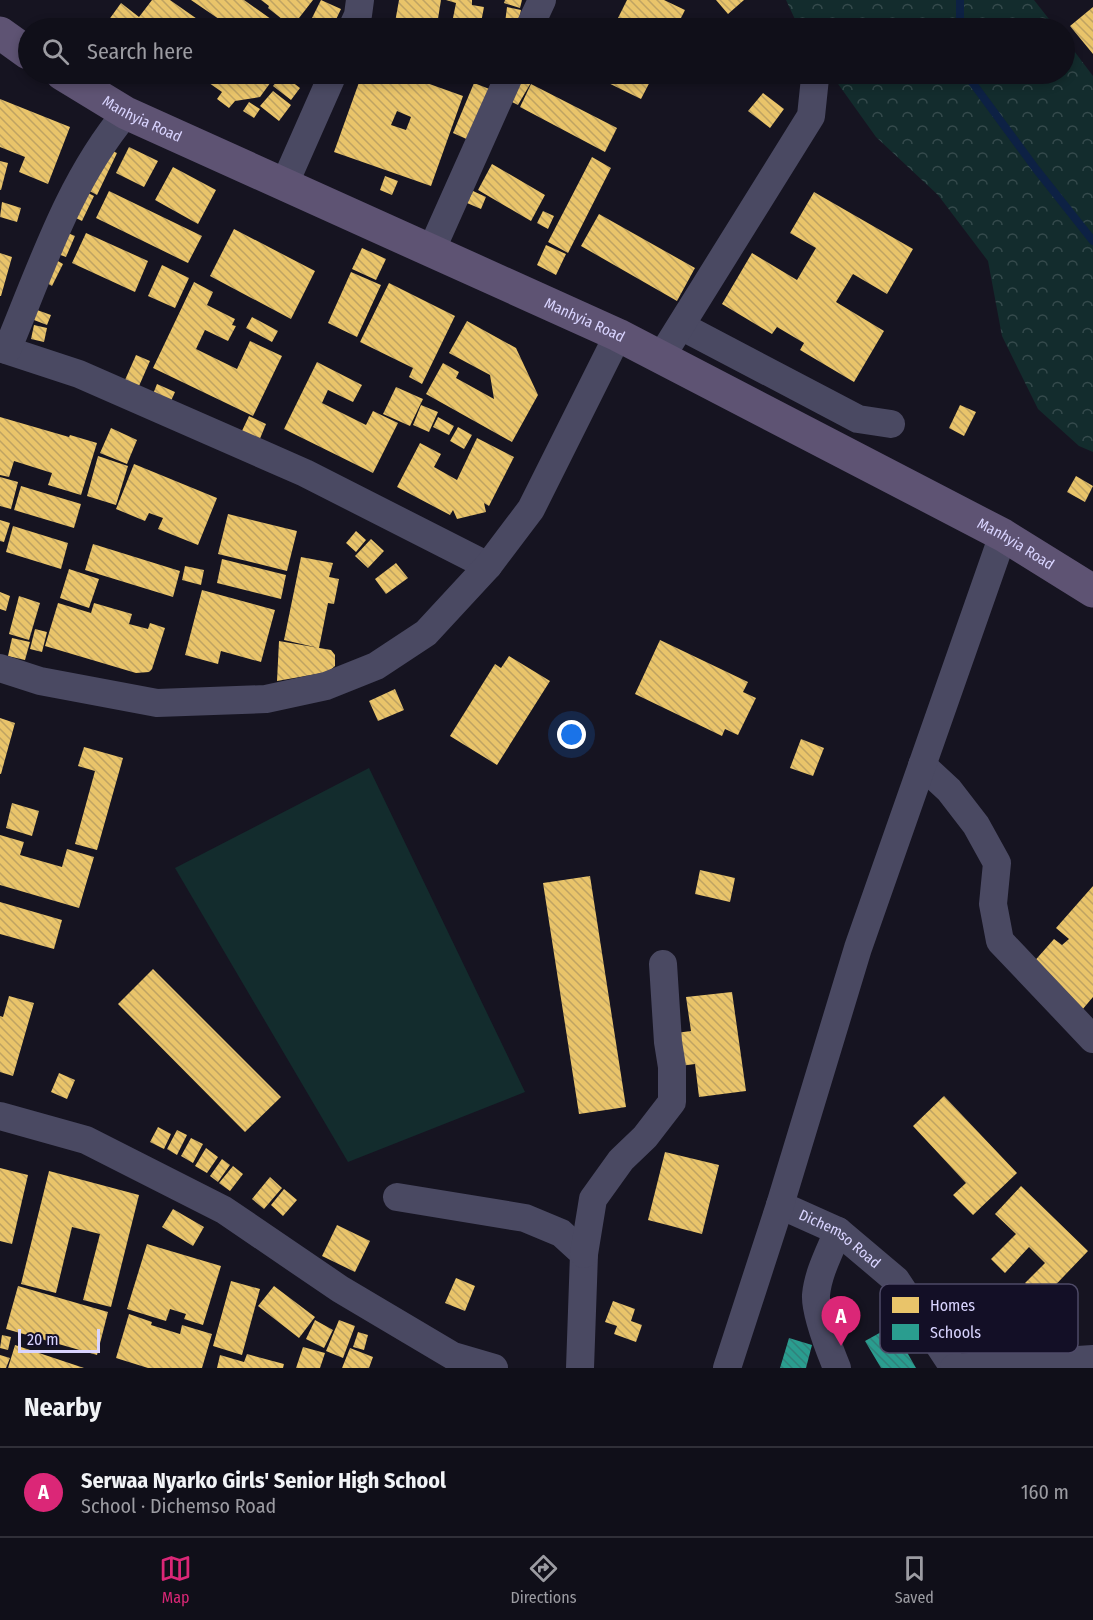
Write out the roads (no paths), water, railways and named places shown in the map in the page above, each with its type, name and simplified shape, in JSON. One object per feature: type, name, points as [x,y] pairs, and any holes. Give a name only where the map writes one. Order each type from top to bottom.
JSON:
[{"type":"main road","points":[[0,33],[18,45]]},
{"type":"main road","name":"Manhyia Road","points":[[78,84],[126,113],[618,335],[1003,535],[1093,591]]},
{"type":"street","points":[[357,18],[360,0]]},
{"type":"street","points":[[534,18],[542,0]]},
{"type":"street","points":[[284,185],[329,84]]},
{"type":"street","points":[[431,251],[506,84]]},
{"type":"street","points":[[661,357],[811,116],[814,84]]},
{"type":"street","points":[[126,113],[104,139],[71,197],[3,349],[79,374],[305,473],[488,566]]},
{"type":"street","points":[[681,326],[858,419],[891,424]]},
{"type":"street","points":[[0,668],[40,681],[157,703],[267,699],[326,686],[376,666],[426,633],[488,566],[531,509],[618,335]]},
{"type":"street","points":[[728,1368],[858,948],[1003,535]]},
{"type":"street","points":[[922,765],[949,790],[976,825],[997,863],[993,904],[1000,941],[1093,1039]]},
{"type":"street","points":[[580,1368],[584,1254],[593,1199],[621,1160],[645,1137],[672,1102],[672,1066],[668,1042],[663,964]]},
{"type":"street","points":[[0,1116],[86,1140],[224,1210],[451,1362],[494,1368]]},
{"type":"street","points":[[397,1197],[525,1218],[561,1233],[584,1254]]},
{"type":"street","name":"Dichemso Road","points":[[780,1205],[838,1231],[899,1284]]},
{"type":"street","points":[[837,1368],[825,1340],[816,1296],[823,1269],[838,1231]]},
{"type":"street","name":"Dichemso Road","points":[[944,1353],[954,1368]]},
{"type":"street","points":[[954,1368],[1093,1359]]},
{"type":"waterway","points":[[960,0],[960,18]]},
{"type":"waterway","points":[[973,84],[1093,241]]},
{"type":"place","name":"Serwaa Nyarko Girls' Senior High School","points":[[841,1346]]}]
